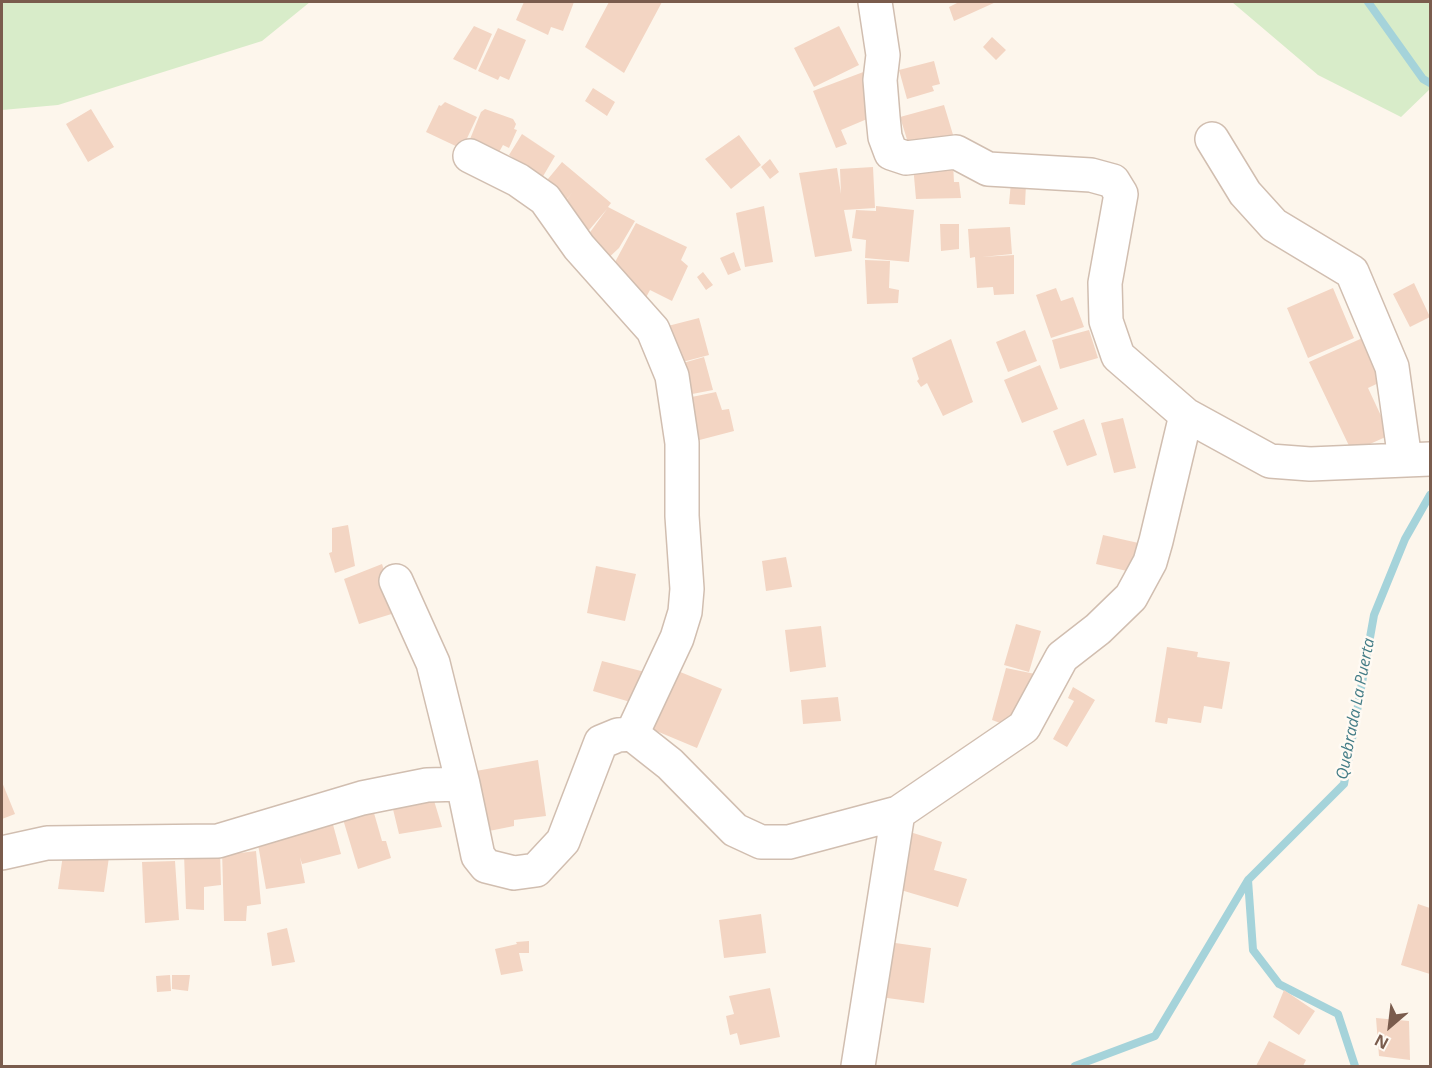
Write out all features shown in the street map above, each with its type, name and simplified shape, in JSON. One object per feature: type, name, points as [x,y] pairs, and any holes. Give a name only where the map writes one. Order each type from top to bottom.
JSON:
[{"type":"street","points":[[875,2],[884,55],[880,80],[885,137],[891,153],[906,158],[956,152],[988,169],[1091,175],[1113,181],[1121,194],[1105,283],[1106,321],[1118,356],[1186,415],[1270,461],[1310,465],[1418,460],[1392,367],[1352,272],[1274,225],[1245,193],[1212,139]]},
{"type":"street","points":[[470,156],[518,180],[545,199],[579,247],[653,330],[672,376],[682,443],[681,516],[687,589],[685,612],[676,638],[632,734]]},
{"type":"street","points":[[396,581],[433,663],[478,856],[486,866],[514,873],[536,870],[562,841],[591,760],[601,742],[618,735],[632,734],[670,764],[735,830],[761,842],[789,842],[898,813],[1024,728],[1062,657],[1098,630],[1131,597],[1150,562],[1186,415]]},
{"type":"street","points":[[2,853],[47,843],[218,841],[362,798],[427,785],[463,784]]},
{"type":"street","points":[[858,1066],[898,813]]},
{"type":"green space","points":[[2,2],[310,2],[262,41],[58,105],[2,110]]},
{"type":"green space","points":[[1232,2],[1430,2],[1430,89],[1401,117],[1318,75]]},
{"type":"building","points":[[524,2],[574,2],[563,31],[551,27],[548,35],[516,20]]},
{"type":"building","points":[[609,2],[662,2],[624,73],[585,47]]},
{"type":"building","points":[[959,2],[996,2],[954,21],[949,7]]},
{"type":"building","points":[[474,26],[492,34],[476,70],[453,59]]},
{"type":"building","points":[[839,26],[859,65],[814,87],[794,48]]},
{"type":"building","points":[[498,28],[526,40],[509,80],[500,76],[498,80],[478,71]]},
{"type":"building","points":[[992,37],[1006,50],[996,60],[983,47]]},
{"type":"building","points":[[934,61],[940,84],[932,86],[934,91],[907,99],[899,70]]},
{"type":"building","points":[[866,71],[879,114],[841,130],[847,144],[836,148],[813,91]]},
{"type":"building","points":[[593,88],[615,102],[607,116],[585,101]]},
{"type":"building","points":[[445,102],[477,117],[462,149],[426,132],[439,105]]},
{"type":"building","points":[[944,105],[954,138],[910,149],[900,117]]},
{"type":"building","points":[[91,109],[114,147],[88,162],[66,124]]},
{"type":"building","points":[[485,109],[513,119],[516,124],[514,129],[517,130],[509,148],[503,145],[493,163],[466,149],[481,112]]},
{"type":"building","points":[[522,134],[555,156],[542,178],[509,155]]},
{"type":"building","points":[[739,135],[761,165],[731,189],[705,159]]},
{"type":"building","points":[[770,159],[779,172],[770,179],[761,167]]},
{"type":"building","points":[[562,162],[611,203],[608,207],[635,221],[619,248],[602,264],[588,235],[607,209],[584,236],[557,211],[572,193],[564,202],[543,185]]},
{"type":"building","points":[[953,163],[954,182],[959,182],[961,198],[916,199],[913,165]]},
{"type":"building","points":[[873,167],[875,208],[844,210],[852,251],[815,257],[799,173],[837,168],[841,194],[840,169]]},
{"type":"building","points":[[1011,182],[1026,184],[1025,205],[1009,204]]},
{"type":"building","points":[[764,206],[773,262],[745,267],[736,213]]},
{"type":"building","points":[[876,206],[914,210],[909,262],[865,258],[866,240],[852,238],[856,210],[876,211]]},
{"type":"building","points":[[636,223],[687,247],[681,260],[688,266],[672,301],[650,290],[642,305],[607,277]]},
{"type":"building","points":[[940,224],[959,224],[959,249],[941,251]]},
{"type":"building","points":[[1010,227],[1012,254],[982,257],[1014,255],[1014,294],[994,295],[993,287],[977,288],[975,257],[970,258],[968,229]]},
{"type":"building","points":[[734,252],[741,270],[728,275],[720,258]]},
{"type":"building","points":[[865,260],[890,261],[889,288],[899,290],[898,303],[867,304]]},
{"type":"building","points":[[703,272],[713,285],[706,290],[697,277]]},
{"type":"building","points":[[1414,283],[1430,317],[1410,327],[1393,294]]},
{"type":"building","points":[[1056,288],[1061,301],[1073,297],[1084,327],[1051,338],[1036,295]]},
{"type":"building","points":[[1333,288],[1354,338],[1308,358],[1287,308]]},
{"type":"building","points":[[699,318],[709,355],[671,365],[660,328]]},
{"type":"building","points":[[1025,330],[1037,361],[1008,372],[996,342]]},
{"type":"building","points":[[1089,330],[1098,358],[1060,369],[1052,340]]},
{"type":"building","points":[[1367,336],[1387,379],[1368,388],[1390,435],[1352,452],[1309,362]]},
{"type":"building","points":[[951,339],[973,402],[943,416],[927,383],[921,387],[917,381],[919,379],[912,358]]},
{"type":"building","points":[[704,357],[713,390],[687,395],[676,365]]},
{"type":"building","points":[[1040,365],[1058,409],[1022,423],[1004,380]]},
{"type":"building","points":[[716,392],[722,410],[729,409],[734,431],[688,443],[677,400]]},
{"type":"building","points":[[1123,418],[1136,468],[1114,473],[1101,423]]},
{"type":"building","points":[[1084,419],[1097,455],[1067,466],[1053,431]]},
{"type":"building","points":[[348,525],[355,566],[335,573],[329,553],[332,552],[332,528]]},
{"type":"building","points":[[1103,535],[1143,544],[1136,573],[1096,564]]},
{"type":"building","points":[[786,557],[792,587],[766,591],[762,561]]},
{"type":"building","points":[[382,564],[398,612],[359,624],[344,579]]},
{"type":"building","points":[[596,566],[636,574],[625,621],[587,613]]},
{"type":"building","points":[[1016,624],[1041,631],[1029,672],[1004,665]]},
{"type":"building","points":[[821,626],[826,667],[790,672],[785,630]]},
{"type":"building","points":[[1167,647],[1198,652],[1197,657],[1230,662],[1222,709],[1204,706],[1201,723],[1168,718],[1167,724],[1155,722]]},
{"type":"building","points":[[602,661],[645,672],[637,704],[593,691]]},
{"type":"building","points":[[668,667],[722,689],[697,748],[642,725]]},
{"type":"building","points":[[1006,668],[1040,675],[1011,727],[992,720]]},
{"type":"building","points":[[1073,687],[1095,700],[1067,747],[1053,739],[1074,701],[1068,698]]},
{"type":"building","points":[[838,697],[841,721],[803,724],[801,700]]},
{"type":"building","points":[[538,760],[546,816],[514,820],[514,826],[484,832],[470,772]]},
{"type":"building","points":[[2,782],[15,814],[2,819]]},
{"type":"building","points":[[432,794],[442,827],[399,834],[391,801]]},
{"type":"building","points":[[372,806],[382,841],[386,841],[391,858],[358,869],[342,816]]},
{"type":"building","points":[[332,821],[341,854],[302,864],[300,857],[305,883],[266,889],[257,839]]},
{"type":"building","points":[[910,832],[942,842],[934,870],[967,879],[958,907],[894,888]]},
{"type":"building","points":[[239,848],[240,853],[256,851],[261,904],[247,906],[246,921],[224,921],[222,850]]},
{"type":"building","points":[[220,850],[221,885],[204,887],[204,910],[186,909],[184,854]]},
{"type":"building","points":[[63,855],[109,857],[104,892],[58,889]]},
{"type":"building","points":[[175,861],[179,920],[145,923],[142,862]]},
{"type":"building","points":[[1418,904],[1430,908],[1430,974],[1401,965]]},
{"type":"building","points":[[761,914],[766,953],[724,958],[719,920]]},
{"type":"building","points":[[287,928],[295,962],[272,966],[267,933]]},
{"type":"building","points":[[529,941],[529,953],[519,953],[523,971],[501,975],[495,949],[517,944],[516,942]]},
{"type":"building","points":[[888,942],[931,948],[924,1003],[880,997]]},
{"type":"building","points":[[170,975],[171,991],[157,992],[156,976]]},
{"type":"building","points":[[172,975],[190,975],[188,991],[172,989]]},
{"type":"building","points":[[770,988],[780,1037],[740,1045],[737,1033],[730,1035],[726,1016],[734,1014],[729,996]]},
{"type":"building","points":[[1284,990],[1315,1011],[1299,1035],[1273,1017]]},
{"type":"building","points":[[1376,1018],[1409,1021],[1410,1060],[1379,1056]]},
{"type":"building","points":[[1269,1041],[1306,1060],[1303,1066],[1256,1066]]},
{"type":"waterway","points":[[1368,2],[1423,79],[1430,83]]},
{"type":"waterway","name":"Quebrada La Puerta","points":[[1355,1066],[1338,1014],[1279,984],[1253,950],[1248,880],[1344,784],[1374,615],[1405,539],[1430,495]]},
{"type":"waterway","points":[[1075,1066],[1155,1036],[1248,880]]}]
